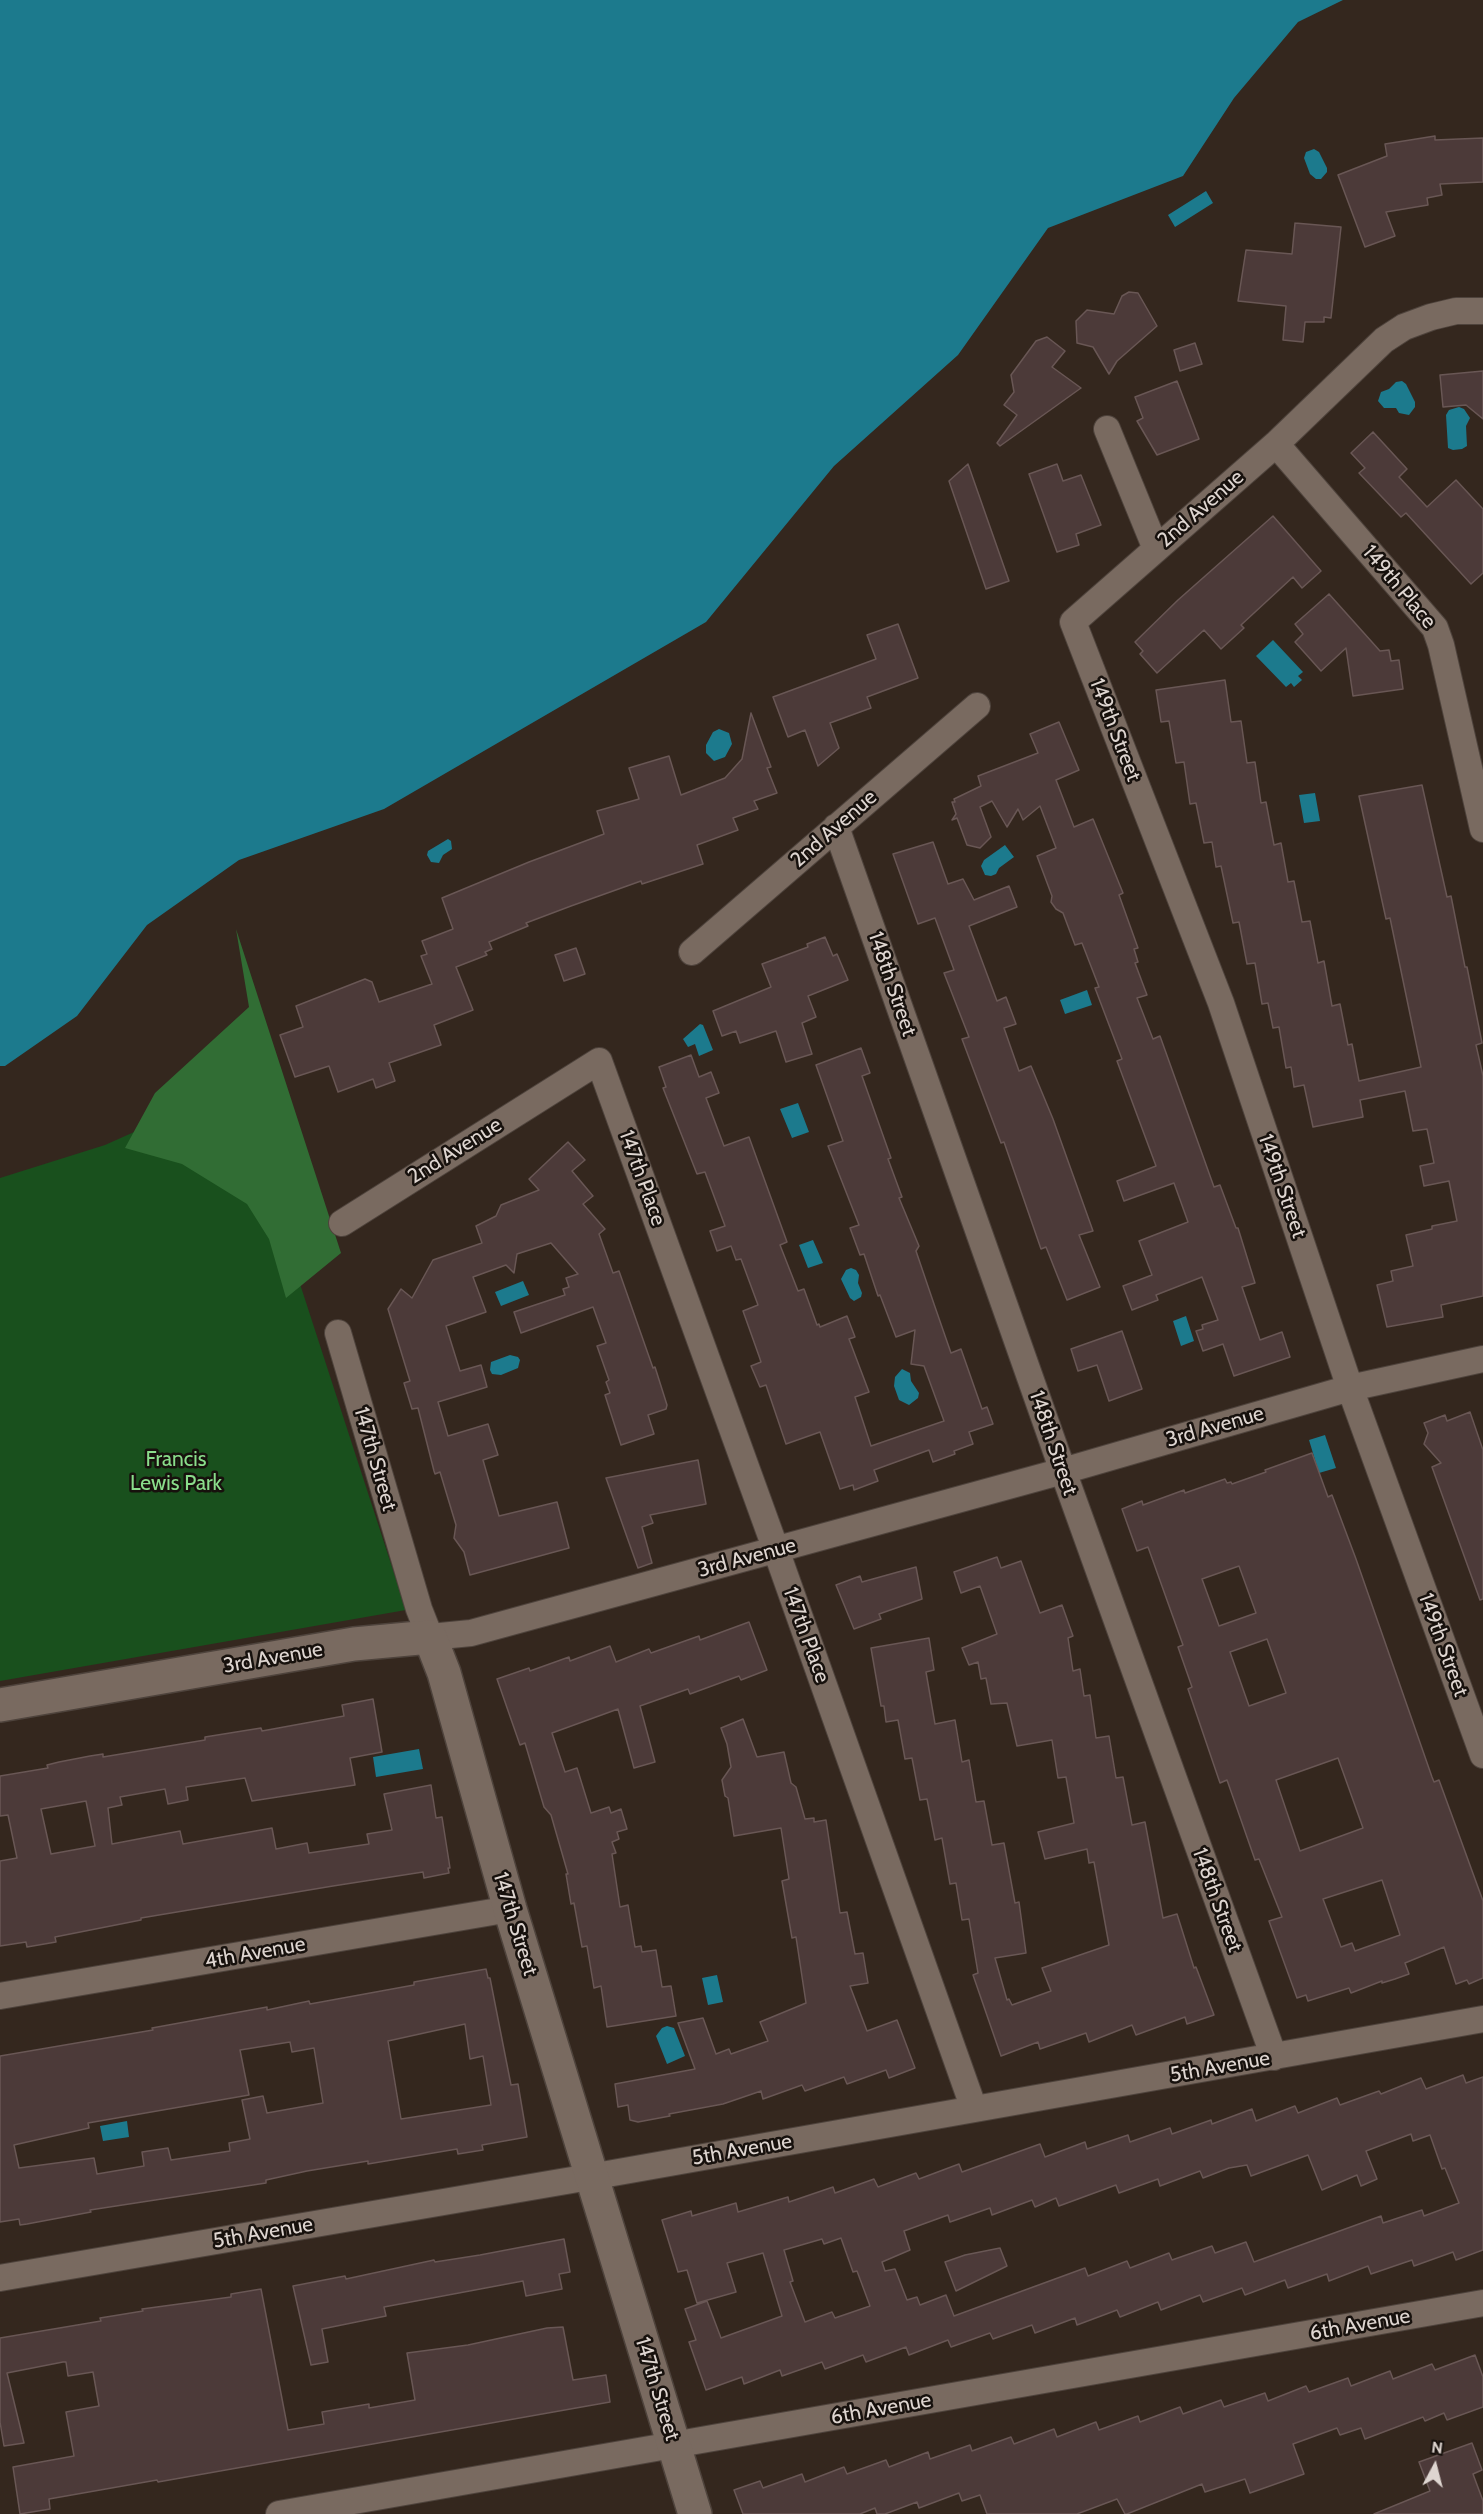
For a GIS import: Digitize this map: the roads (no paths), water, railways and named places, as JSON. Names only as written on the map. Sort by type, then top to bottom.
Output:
[{"type":"street","name":"2nd Avenue","points":[[1072,622],[1276,444],[1384,340],[1404,327],[1456,311],[1483,311]]},
{"type":"street","points":[[1107,429],[1156,549]]},
{"type":"street","name":"149th Place","points":[[1276,444],[1435,628],[1441,645],[1483,829]]},
{"type":"street","name":"149th Street","points":[[1072,622],[1221,1003],[1350,1388],[1483,1755]]},
{"type":"street","name":"2nd Avenue","points":[[692,952],[977,706]]},
{"type":"street","name":"148th Street","points":[[836,827],[1063,1471],[1274,2057]]},
{"type":"street","name":"2nd Avenue","points":[[342,1223],[599,1061]]},
{"type":"street","name":"147th Place","points":[[599,1061],[776,1550],[974,2109]]},
{"type":"street","name":"147th Street","points":[[338,1333],[419,1609],[444,1673],[510,1909],[695,2514]]},
{"type":"street","name":"3rd Avenue","points":[[0,1705],[354,1644],[471,1634],[1063,1471],[1350,1388],[1483,1359]]},
{"type":"street","name":"4th Avenue","points":[[0,1996],[510,1909]]},
{"type":"street","name":"5th Avenue","points":[[0,2278],[593,2177],[1483,2019]]},
{"type":"street","name":"6th Avenue","points":[[279,2514],[1483,2303]]},
{"type":"water","points":[[0,0],[1343,0],[1298,22],[1234,98],[1183,176],[1048,228],[958,355],[834,466],[706,622],[384,809],[239,860],[147,925],[77,1016],[5,1066],[0,1066]]},
{"type":"water","points":[[1314,149],[1319,152],[1327,168],[1327,172],[1321,179],[1316,179],[1310,174],[1304,158],[1306,152]]},
{"type":"water","points":[[1206,191],[1213,203],[1175,227],[1168,215]]},
{"type":"water","points":[[1402,381],[1406,384],[1415,402],[1415,407],[1409,415],[1399,413],[1396,408],[1384,408],[1378,401],[1381,392],[1389,389],[1396,382]]},
{"type":"water","points":[[1459,407],[1464,409],[1470,418],[1466,426],[1467,446],[1453,450],[1448,448],[1446,415],[1449,410]]},
{"type":"water","points":[[1273,640],[1303,672],[1298,676],[1302,680],[1294,687],[1291,683],[1286,687],[1256,656]]},
{"type":"water","points":[[719,729],[729,733],[732,744],[725,757],[714,761],[706,753],[706,745],[713,732]]},
{"type":"water","points":[[1315,793],[1320,821],[1304,823],[1299,795]]},
{"type":"water","points":[[448,839],[451,841],[452,849],[443,855],[439,863],[431,862],[427,855],[428,851]]},
{"type":"water","points":[[1005,845],[1014,857],[999,868],[996,874],[985,875],[981,866],[984,860]]},
{"type":"water","points":[[1087,990],[1092,1005],[1065,1014],[1060,1000]]},
{"type":"water","points":[[700,1024],[703,1025],[713,1050],[699,1056],[695,1044],[688,1047],[683,1039]]},
{"type":"water","points":[[798,1103],[809,1132],[792,1138],[780,1109]]},
{"type":"water","points":[[813,1240],[823,1263],[808,1268],[799,1245]]},
{"type":"water","points":[[851,1268],[859,1275],[858,1283],[862,1293],[861,1297],[854,1301],[850,1298],[841,1279],[846,1270]]},
{"type":"water","points":[[523,1281],[529,1295],[501,1306],[495,1292]]},
{"type":"water","points":[[1186,1316],[1194,1341],[1181,1346],[1173,1321]]},
{"type":"water","points":[[510,1355],[520,1360],[518,1368],[501,1375],[492,1374],[491,1362]]},
{"type":"water","points":[[902,1369],[910,1373],[911,1381],[919,1393],[918,1398],[909,1405],[899,1400],[894,1386],[895,1377]]},
{"type":"water","points":[[1325,1435],[1336,1468],[1319,1473],[1309,1440]]},
{"type":"water","points":[[419,1749],[423,1769],[376,1777],[373,1757]]},
{"type":"water","points":[[717,1975],[723,2002],[708,2005],[702,1978]]},
{"type":"water","points":[[667,2026],[674,2028],[685,2056],[667,2064],[656,2036],[662,2028]]},
{"type":"water","points":[[127,2121],[129,2137],[103,2141],[100,2126]]},
{"type":"park label","name":"Francis Lewis Park","points":[[176,1472]]}]
